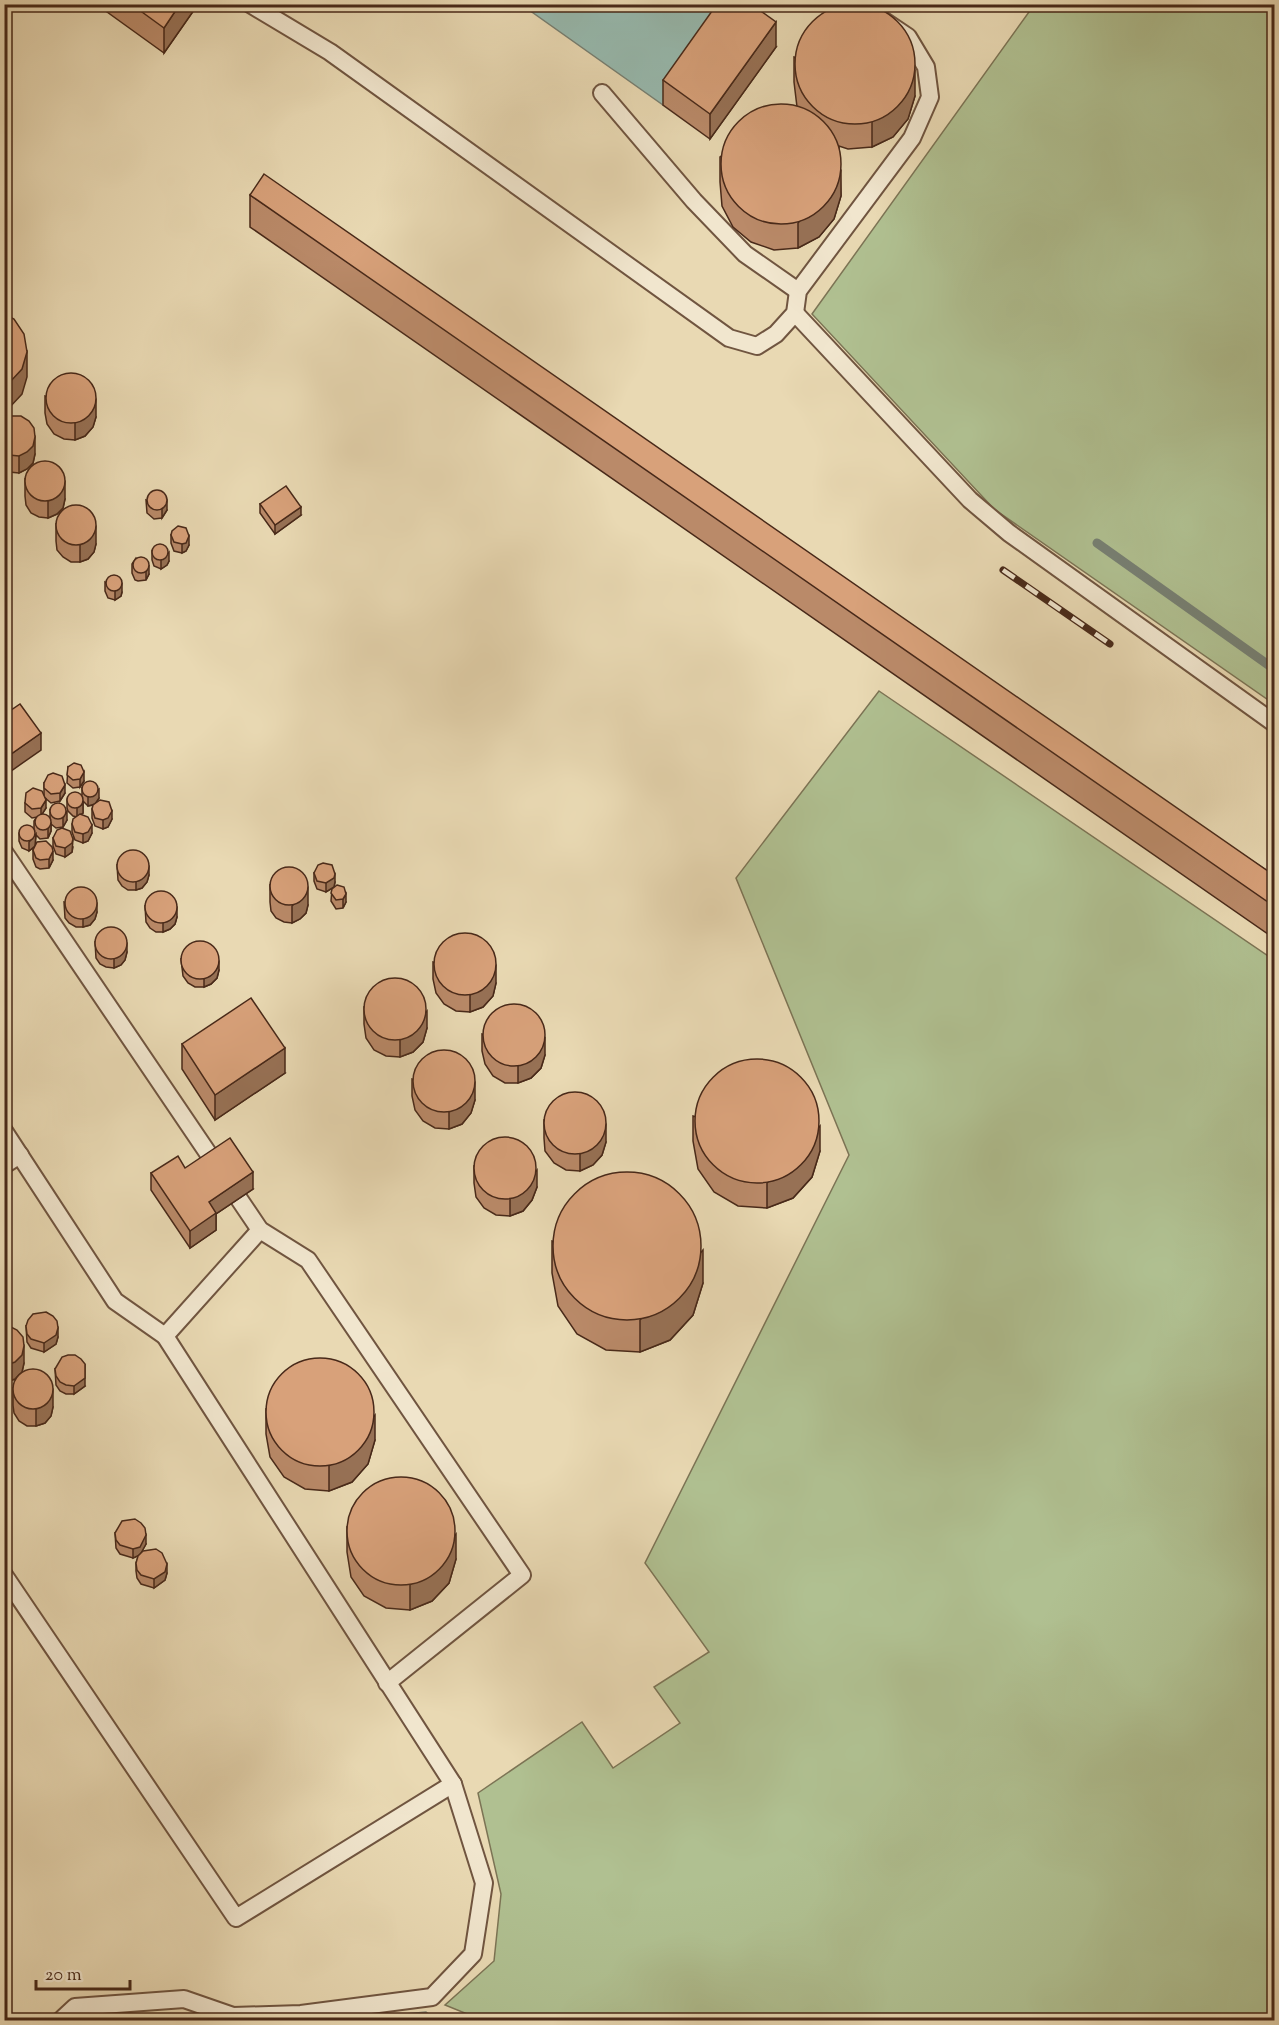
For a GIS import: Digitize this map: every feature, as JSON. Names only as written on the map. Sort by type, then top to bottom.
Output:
[{"type":"lane","points":[[250,4],[330,52],[729,338],[757,346],[776,334],[795,313],[798,291],[912,138],[930,97],[926,67],[908,38],[859,4]]},
{"type":"lane","points":[[602,93],[694,201],[745,254],[798,291]]},
{"type":"lane","points":[[795,313],[970,500],[1018,540],[1275,723]]},
{"type":"lane","points":[[4,852],[260,1230],[308,1260],[522,1575],[387,1683]]},
{"type":"lane","points":[[4,1131],[115,1301],[165,1336],[453,1784],[484,1882],[472,1954],[432,1997],[301,2014],[233,2016],[184,2000],[174,2000],[75,2007],[61,2020]]},
{"type":"lane","points":[[4,1165],[20,1155]]},
{"type":"lane","points":[[165,1336],[260,1230]]},
{"type":"lane","points":[[4,1575],[236,1918],[453,1784]]},
{"type":"green space","points":[[1034,5],[1274,5],[1274,704],[994,509],[812,314]]},
{"type":"green space","points":[[879,691],[1274,960],[1274,2020],[482,2020],[445,2005],[494,1961],[501,1894],[478,1793],[582,1722],[613,1768],[680,1723],[654,1687],[709,1652],[645,1563],[849,1155],[736,878]]},
{"type":"water","points":[[522,5],[735,5],[663,105]]},
{"type":"water","points":[[426,2012],[436,2020],[342,2020]]},
{"type":"building","points":[[131,4],[180,4],[164,28]]},
{"type":"building","points":[[717,4],[751,4],[776,22],[710,114],[663,80]]},
{"type":"building","points":[[855,4],[878,9],[897,22],[910,41],[915,64],[910,87],[897,106],[878,119],[855,124],[832,119],[813,106],[800,87],[795,64],[800,41],[813,22],[832,9]]},
{"type":"building","points":[[781,104],[804,109],[823,122],[836,141],[841,164],[836,187],[823,206],[804,219],[781,224],[758,219],[739,206],[726,187],[721,164],[726,141],[739,122],[758,109]]},
{"type":"building","points":[[264,174],[1275,876],[1275,907],[250,195]]},
{"type":"building","points":[[4,314],[14,319],[24,334],[27,352],[22,369],[4,385]]},
{"type":"building","points":[[71,373],[89,380],[96,398],[89,416],[71,423],[53,416],[46,398],[53,380]]},
{"type":"building","points":[[21,416],[34,428],[33,446],[19,456],[4,452],[4,418]]},
{"type":"building","points":[[45,461],[59,467],[65,481],[59,495],[45,501],[31,495],[25,481],[31,467]]},
{"type":"building","points":[[286,486],[301,507],[275,525],[260,504]]},
{"type":"building","points":[[157,490],[164,493],[167,500],[164,507],[157,510],[150,507],[147,500],[150,493]]},
{"type":"building","points":[[76,505],[90,511],[96,525],[90,539],[76,545],[62,539],[56,525],[62,511]]},
{"type":"building","points":[[178,526],[186,528],[189,536],[186,543],[174,542],[172,531]]},
{"type":"building","points":[[160,544],[166,546],[168,552],[166,558],[160,560],[154,558],[152,552],[154,546]]},
{"type":"building","points":[[141,557],[147,559],[149,565],[147,571],[141,573],[135,571],[133,565],[135,559]]},
{"type":"building","points":[[114,575],[120,577],[122,583],[120,589],[114,591],[108,589],[106,583],[108,577]]},
{"type":"building","points":[[20,704],[41,733],[4,759],[4,715]]},
{"type":"building","points":[[74,763],[81,765],[84,772],[80,779],[73,780],[67,775],[68,767]]},
{"type":"building","points":[[53,773],[62,776],[65,785],[60,793],[51,794],[44,788],[48,775]]},
{"type":"building","points":[[90,781],[96,783],[98,789],[96,795],[90,797],[84,795],[82,789],[84,783]]},
{"type":"building","points":[[33,788],[42,791],[46,800],[41,808],[32,809],[25,803],[26,793]]},
{"type":"building","points":[[75,792],[81,794],[83,800],[81,806],[75,808],[69,806],[67,800],[69,794]]},
{"type":"building","points":[[100,800],[109,802],[112,811],[108,818],[103,820],[95,818],[92,809],[93,805]]},
{"type":"building","points":[[55,803],[61,803],[66,811],[64,817],[55,819],[50,814],[50,808]]},
{"type":"building","points":[[43,814],[49,816],[51,822],[49,828],[43,830],[37,828],[35,822],[37,816]]},
{"type":"building","points":[[80,814],[88,817],[92,825],[88,832],[83,834],[75,832],[72,824],[73,819]]},
{"type":"building","points":[[27,825],[33,827],[35,833],[33,839],[27,841],[21,839],[19,833],[21,827]]},
{"type":"building","points":[[62,828],[70,831],[73,839],[72,843],[65,848],[56,846],[53,838],[57,830]]},
{"type":"building","points":[[46,841],[53,851],[49,859],[40,860],[36,858],[33,850],[37,842]]},
{"type":"building","points":[[133,850],[144,855],[149,866],[144,877],[133,882],[122,877],[117,866],[122,855]]},
{"type":"building","points":[[323,863],[332,865],[335,874],[334,878],[326,883],[317,881],[314,873],[318,865]]},
{"type":"building","points":[[289,867],[296,868],[302,873],[307,879],[307,893],[302,899],[296,904],[289,905],[282,904],[276,899],[271,893],[270,886],[271,879],[276,873],[282,868]]},
{"type":"building","points":[[337,885],[344,887],[346,894],[343,899],[336,900],[331,893]]},
{"type":"building","points":[[81,887],[92,892],[97,903],[92,914],[81,919],[70,914],[65,903],[70,892]]},
{"type":"building","points":[[161,891],[172,896],[177,907],[172,918],[161,923],[150,918],[145,907],[150,896]]},
{"type":"building","points":[[111,927],[122,932],[127,943],[122,954],[111,959],[100,954],[95,943],[100,932]]},
{"type":"building","points":[[465,933],[477,935],[487,942],[494,952],[496,964],[494,976],[487,986],[477,993],[465,995],[453,993],[443,986],[436,976],[434,964],[436,952],[443,942],[453,935]]},
{"type":"building","points":[[200,941],[213,947],[219,960],[213,973],[200,979],[187,973],[181,960],[187,947]]},
{"type":"building","points":[[395,978],[407,980],[417,987],[424,997],[426,1009],[424,1021],[417,1031],[407,1038],[395,1040],[383,1038],[373,1031],[366,1021],[364,1009],[366,997],[373,987],[383,980]]},
{"type":"building","points":[[251,998],[285,1048],[215,1095],[182,1044]]},
{"type":"building","points":[[514,1004],[526,1006],[536,1013],[543,1023],[545,1035],[543,1047],[536,1057],[526,1064],[514,1066],[502,1064],[492,1057],[485,1047],[483,1035],[485,1023],[492,1013],[502,1006]]},
{"type":"building","points":[[444,1050],[456,1052],[466,1059],[473,1069],[475,1081],[473,1093],[466,1103],[456,1110],[444,1112],[432,1110],[422,1103],[415,1093],[413,1081],[415,1069],[422,1059],[432,1052]]},
{"type":"building","points":[[757,1059],[781,1063],[801,1077],[815,1097],[819,1121],[815,1145],[801,1165],[781,1179],[757,1183],[733,1179],[713,1165],[699,1145],[695,1121],[699,1097],[713,1077],[733,1063]]},
{"type":"building","points":[[575,1092],[587,1094],[597,1101],[604,1111],[606,1123],[604,1135],[597,1145],[587,1152],[575,1154],[563,1152],[553,1145],[546,1135],[544,1123],[546,1111],[553,1101],[563,1094]]},
{"type":"building","points":[[505,1137],[517,1139],[527,1146],[534,1156],[536,1168],[534,1180],[527,1190],[517,1197],[505,1199],[493,1197],[483,1190],[476,1180],[474,1168],[476,1156],[483,1146],[493,1139]]},
{"type":"building","points":[[230,1138],[253,1172],[209,1202],[216,1213],[190,1231],[151,1173],[178,1156],[185,1168]]},
{"type":"building","points":[[627,1172],[641,1173],[655,1178],[668,1184],[679,1194],[689,1205],[695,1218],[700,1232],[700,1260],[695,1274],[689,1287],[679,1298],[668,1308],[655,1314],[641,1319],[627,1320],[613,1319],[599,1314],[586,1308],[575,1298],[565,1287],[559,1274],[554,1260],[553,1246],[554,1232],[559,1218],[565,1205],[575,1194],[586,1184],[599,1178],[613,1173]]},
{"type":"building","points":[[46,1312],[57,1321],[58,1328],[56,1335],[44,1343],[31,1339],[27,1334],[26,1326],[33,1314]]},
{"type":"building","points":[[4,1325],[17,1330],[23,1337],[24,1346],[22,1355],[15,1362],[7,1365],[4,1365]]},
{"type":"building","points":[[75,1355],[85,1364],[85,1378],[74,1386],[60,1382],[56,1376],[55,1369],[62,1357]]},
{"type":"building","points":[[320,1358],[341,1362],[358,1374],[370,1391],[374,1412],[370,1433],[358,1450],[341,1462],[320,1466],[299,1462],[282,1450],[270,1433],[266,1412],[270,1391],[282,1374],[299,1362]]},
{"type":"building","points":[[33,1369],[47,1375],[53,1389],[47,1403],[33,1409],[19,1403],[13,1389],[19,1375]]},
{"type":"building","points":[[401,1477],[422,1481],[439,1493],[451,1510],[455,1531],[451,1552],[439,1569],[422,1581],[401,1585],[380,1581],[363,1569],[351,1552],[347,1531],[351,1510],[363,1493],[380,1481]]},
{"type":"building","points":[[135,1519],[145,1528],[146,1535],[140,1547],[133,1549],[120,1545],[115,1533],[122,1521]]},
{"type":"building","points":[[156,1549],[162,1553],[167,1564],[165,1572],[154,1579],[141,1575],[136,1563],[143,1551]]},
{"type":"waterway","points":[[1097,543],[1274,669]]},
{"type":"railway","points":[[1003,570],[1110,644]]}]
